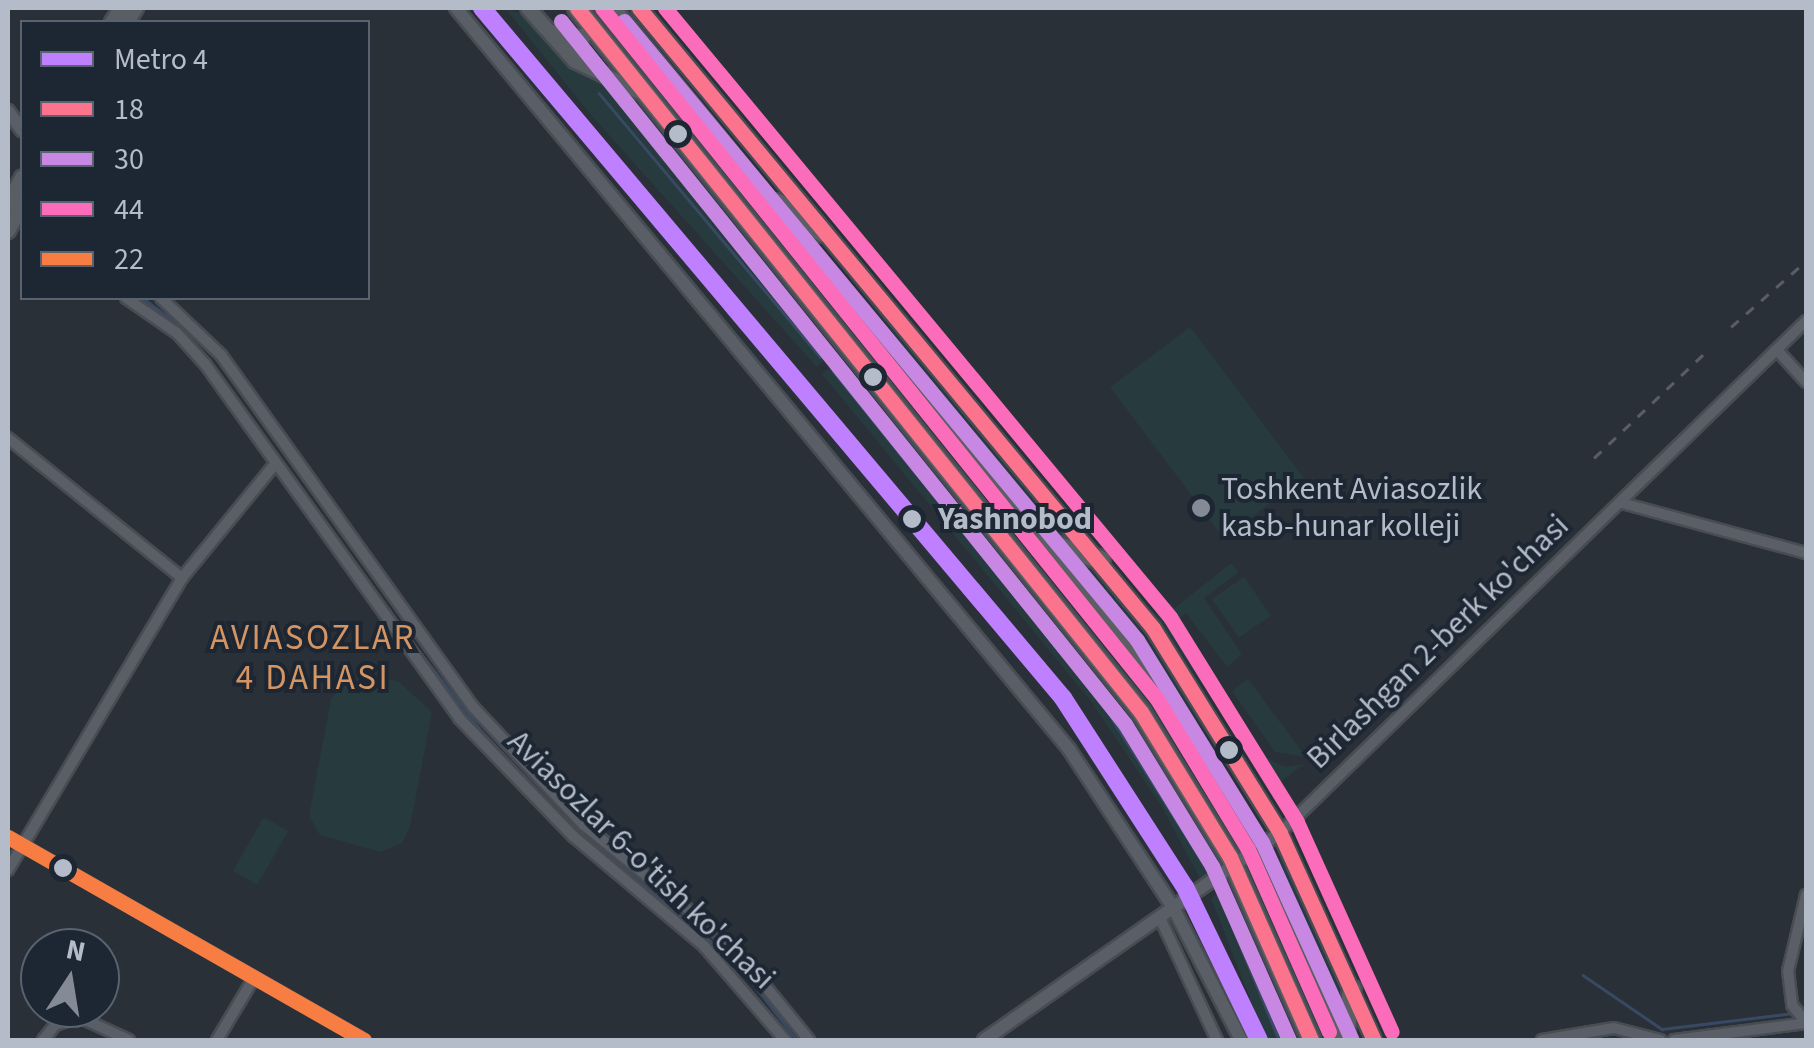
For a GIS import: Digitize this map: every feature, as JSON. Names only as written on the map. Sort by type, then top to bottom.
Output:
[{"type":"highway","points":[[577,8],[932,446],[1141,712],[1236,869],[1311,1040]]},
{"type":"highway","points":[[595,30],[609,8],[1046,542],[1170,703],[1259,854],[1343,1040]]},
{"type":"highway","points":[[761,191],[823,233]]},
{"type":"highway","points":[[932,446],[929,424],[944,416]]},
{"type":"highway","points":[[1046,542],[1101,560]]},
{"type":"highway","points":[[1343,1040],[1352,990]]},
{"type":"main road","points":[[528,8],[584,68],[648,96]]},
{"type":"main road","points":[[639,8],[823,233],[1101,560],[1179,665],[1280,833],[1374,1040]]},
{"type":"main road","points":[[542,26],[570,40],[595,30]]},
{"type":"main road","points":[[12,230],[16,206]]},
{"type":"street","points":[[456,8],[1069,749],[1174,909],[1241,1040]]},
{"type":"street","name":"Aviasozlar 6-o'tish ko'chasi","points":[[129,300],[186,342],[271,446],[486,736],[573,836],[741,969],[786,1040]]},
{"type":"street","name":"Aviasozlar 6-o'tish ko'chasi","points":[[164,300],[211,342],[271,446],[274,465],[329,528],[486,736],[741,969],[808,1040]]},
{"type":"street","name":"Birlashgan 2-berk ko'chasi","points":[[984,1040],[1259,854],[1806,322]]},
{"type":"street","points":[[1778,352],[1806,382]]},
{"type":"street","points":[[8,438],[182,578]]},
{"type":"street","points":[[8,870],[182,578],[274,465]]},
{"type":"street","points":[[1622,504],[1806,553]]},
{"type":"street","points":[[8,837],[364,1040]]},
{"type":"street","points":[[1674,1040],[1804,1021],[1792,1005],[1788,971],[1806,895]]},
{"type":"street","points":[[1160,918],[1217,1040]]},
{"type":"street","points":[[217,1040],[254,978]]},
{"type":"street","points":[[44,1040],[55,1025],[79,1016],[129,1040]]},
{"type":"street","points":[[1542,1040],[1614,1028],[1660,1040]]},
{"type":"green space","points":[[506,9],[524,14],[565,63],[636,101],[686,157],[803,307],[827,357],[817,367],[590,114]]},
{"type":"green space","points":[[619,37],[919,408],[915,411],[614,41]]},
{"type":"green space","points":[[816,235],[1076,542],[1063,539],[1032,510]]},
{"type":"green space","points":[[1190,327],[1304,478],[1224,538],[1110,387]]},
{"type":"green space","points":[[832,366],[864,403],[896,419],[1098,672],[1180,793],[1227,878],[1205,888],[1162,807],[1090,700],[822,374]]},
{"type":"green space","points":[[944,433],[1115,650],[1196,765],[1258,875],[1330,1040],[1323,1040],[1252,878],[1192,769],[1111,653],[939,437]]},
{"type":"green space","points":[[1071,557],[1096,564],[1235,769],[1231,772],[1161,666]]},
{"type":"green space","points":[[1231,563],[1239,572],[1204,598],[1242,654],[1227,667],[1186,613],[1170,626],[1208,678],[1202,685],[1155,614],[1170,603],[1175,608]]},
{"type":"green space","points":[[1244,577],[1271,616],[1239,638],[1212,599]]},
{"type":"green space","points":[[373,677],[398,681],[432,712],[410,827],[402,843],[381,852],[320,835],[309,816],[331,699],[348,680]]},
{"type":"green space","points":[[1248,679],[1306,757],[1275,752],[1232,691]]},
{"type":"green space","points":[[1227,698],[1267,758],[1285,767],[1304,764],[1276,785],[1217,704]]},
{"type":"green space","points":[[264,817],[288,831],[257,885],[233,871]]},
{"type":"green space","points":[[1280,850],[1346,994],[1340,1017],[1279,871]]},
{"type":"green space","points":[[1226,888],[1230,896],[1236,892],[1267,964],[1264,982],[1297,1040],[1266,1040],[1211,898]]},
{"type":"waterway","points":[[599,93],[820,356]]},
{"type":"waterway","points":[[146,300],[179,325],[233,394]]},
{"type":"waterway","points":[[833,371],[1103,704],[1207,869]]},
{"type":"waterway","points":[[392,616],[480,729],[566,820],[736,962],[797,1040]]},
{"type":"waterway","points":[[1222,900],[1279,1040]]},
{"type":"waterway","points":[[1583,975],[1662,1029],[1795,1013]]},
{"type":"railway","points":[[1731,327],[1806,261]]},
{"type":"railway","points":[[1594,458],[1710,348]]},
{"type":"metro line","name":"4","points":[[482,8],[1063,698],[1185,887],[1259,1040]]},
{"type":"transit line","name":"18","points":[[577,8],[1141,712],[1230,857],[1311,1040]]},
{"type":"transit line","name":"44","points":[[602,8],[1157,699],[1248,849],[1329,1032]]},
{"type":"transit line","name":"18","points":[[639,8],[1153,628],[1280,833],[1374,1040]]},
{"type":"transit line","name":"44","points":[[665,8],[1170,617],[1297,822],[1392,1032]]},
{"type":"transit line","name":"30","points":[[561,21],[1125,724],[1212,866],[1289,1040]]},
{"type":"transit line","name":"30","points":[[624,21],[1137,640],[1262,842],[1352,1040]]},
{"type":"transit line","name":"22","points":[[8,837],[364,1040]]},
{"type":"place","name":"Toshkent Aviasozlik kasb-hunar kolleji","points":[[1201,508]]},
{"type":"place","name":"Yashnobod","points":[[912,519]]},
{"type":"district","name":"AVIASOZLAR 4 DAHASI","points":[[313,658]]}]
